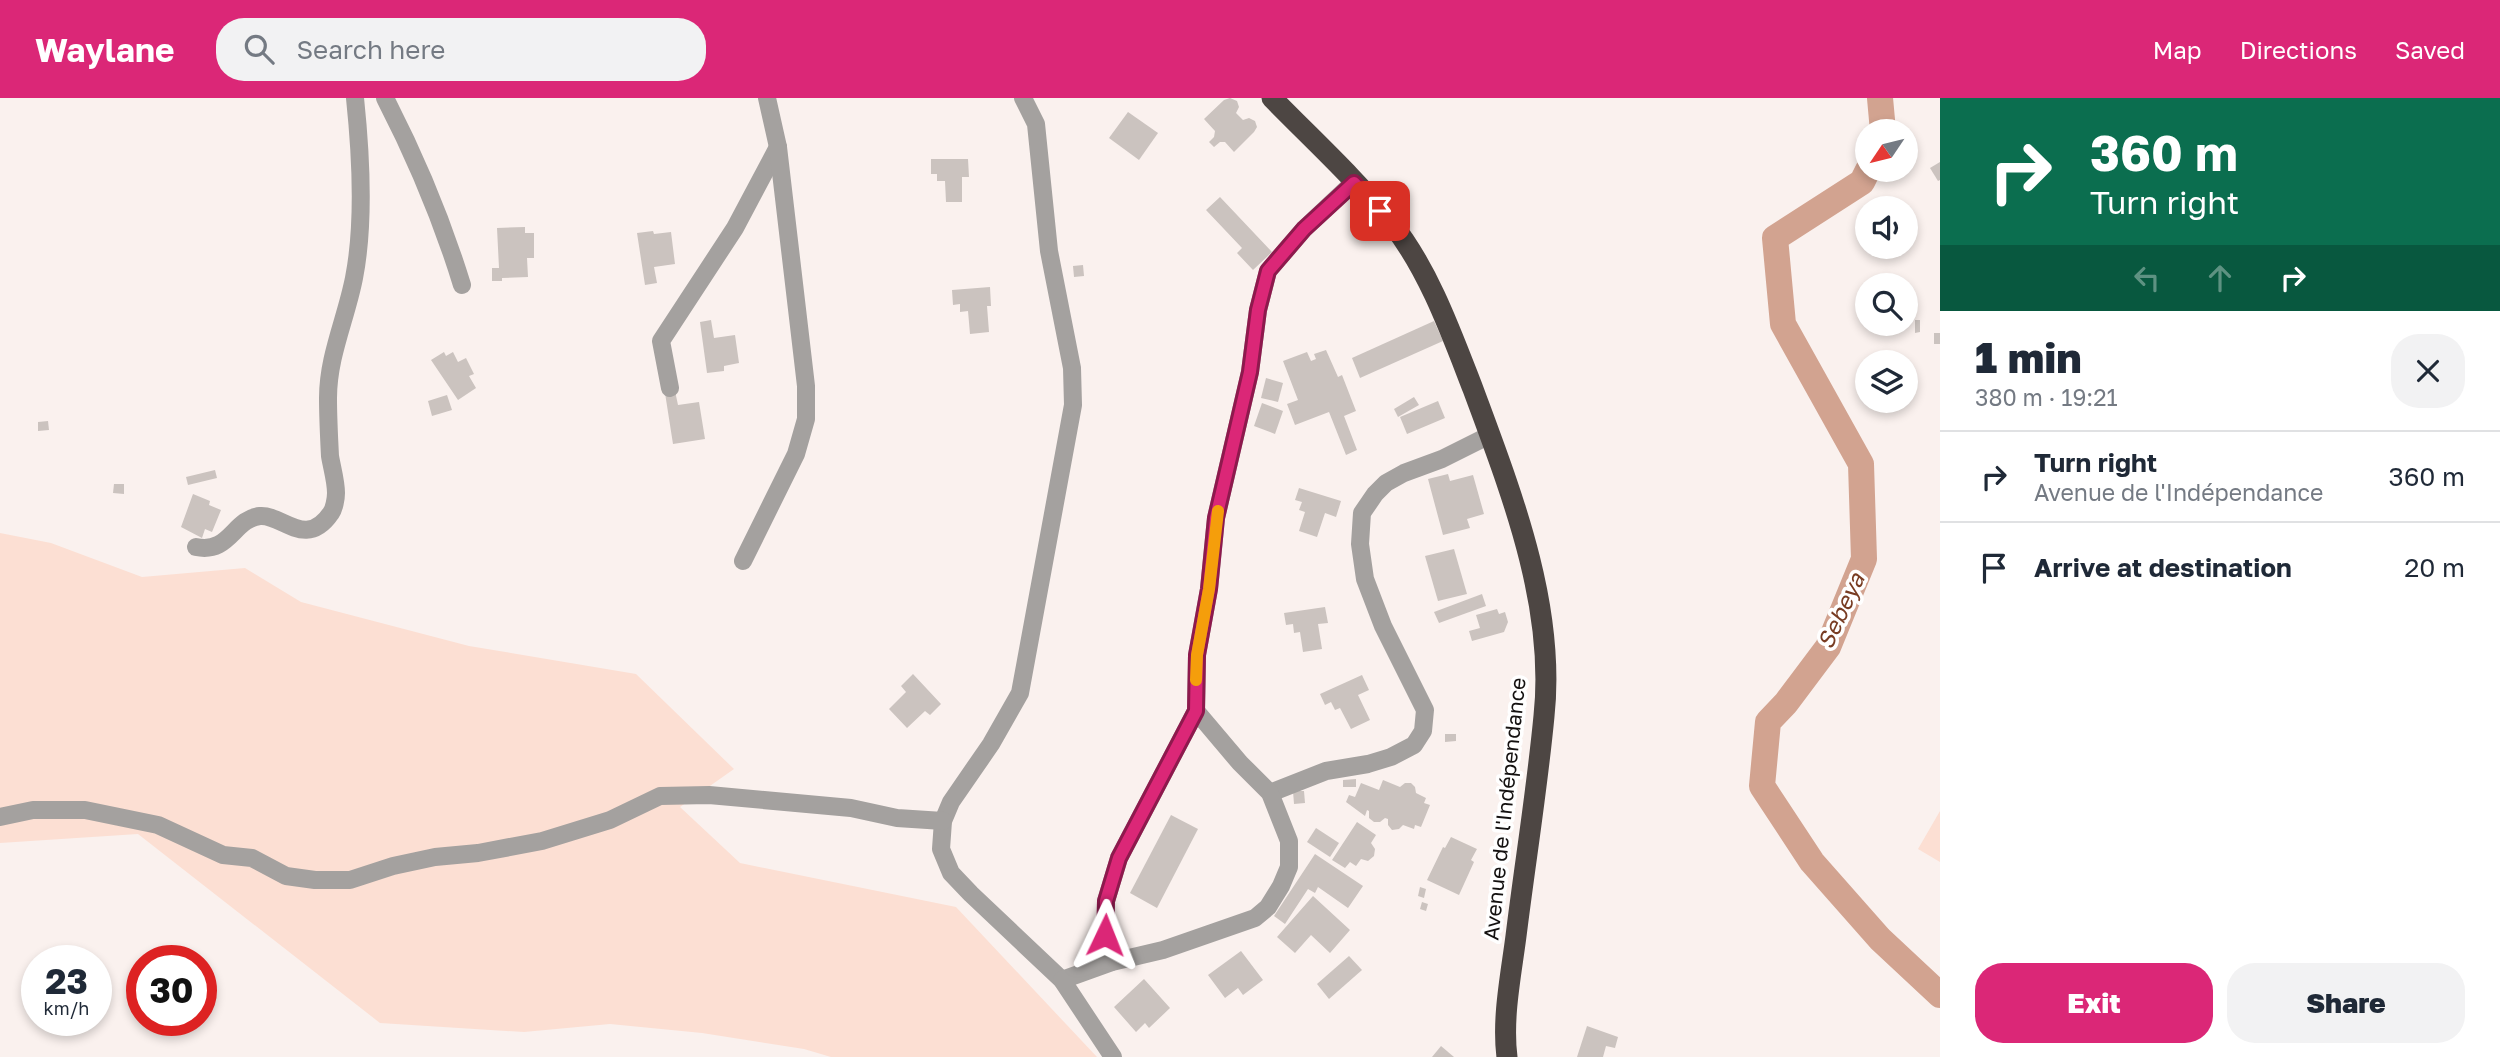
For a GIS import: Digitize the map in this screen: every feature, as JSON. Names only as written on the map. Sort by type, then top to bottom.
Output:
[{"type":"highway","name":"Avenue de l'Indépendance","points":[[1272,98],[1393,225],[1443,312],[1490,435],[1538,596],[1545,657],[1545,713],[1512,965],[1505,1044],[1507,1057]]},
{"type":"street","points":[[196,547],[214,548],[255,517],[265,516],[287,527],[305,530],[318,525],[332,513],[337,495],[330,456],[328,396],[333,348],[354,278],[361,196],[355,98]]},
{"type":"street","points":[[385,98],[409,145],[447,237],[463,285]]},
{"type":"street","points":[[743,561],[796,454],[806,419],[806,386],[778,148],[767,98]]},
{"type":"street","points":[[1023,98],[1036,124],[1049,251],[1072,368],[1073,405],[1020,693],[991,744],[951,802],[943,821],[941,849],[951,873],[1062,980],[1113,1057]]},
{"type":"street","points":[[670,387],[661,341],[735,228],[778,148]]},
{"type":"street","points":[[1112,962],[1105,935],[1106,901],[1119,858],[1196,711],[1197,655],[1209,589],[1216,518],[1250,372],[1258,310],[1268,271],[1304,229],[1354,183]]},
{"type":"street","points":[[1270,793],[1326,771],[1391,757],[1414,745],[1423,731],[1425,710],[1384,626],[1366,579],[1360,544],[1362,513],[1375,494],[1404,473],[1441,459],[1490,435]]},
{"type":"street","points":[[1062,980],[1255,919],[1268,907],[1289,867],[1289,841],[1270,793],[1240,763],[1196,711]]},
{"type":"street","points":[[0,817],[33,810],[85,810],[158,825],[223,855],[251,858],[286,876],[315,880],[350,880],[393,866],[542,841],[610,820],[660,796],[709,795],[851,808],[897,818],[943,821]]},
{"type":"shaded area","points":[[0,533],[51,543],[142,577],[245,568],[301,602],[469,646],[636,674],[734,769],[680,807],[740,863],[956,907],[1097,1057],[831,1057],[804,1049],[702,1033],[610,1024],[524,1032],[380,1023],[138,834],[0,843]]},
{"type":"shaded area","points":[[1940,811],[1940,862],[1918,849]]},
{"type":"building","points":[[1230,98],[1237,101],[1239,107],[1236,113],[1243,120],[1249,118],[1255,121],[1257,127],[1234,152],[1225,142],[1214,147],[1209,142],[1215,131],[1204,119],[1224,100]]},
{"type":"building","points":[[1128,112],[1158,133],[1139,160],[1109,138]]},
{"type":"building","points":[[931,159],[968,159],[969,177],[962,177],[962,202],[946,202],[945,181],[937,181],[937,174],[931,174]]},
{"type":"building","points":[[1940,162],[1940,180],[1938,181],[1930,168]]},
{"type":"building","points":[[1220,197],[1272,252],[1253,270],[1237,253],[1242,248],[1206,210]]},
{"type":"building","points":[[525,227],[525,233],[534,233],[534,258],[527,258],[528,277],[492,281],[492,268],[499,268],[497,228]]},
{"type":"building","points":[[653,231],[654,234],[671,232],[675,264],[654,267],[657,283],[645,285],[637,233]]},
{"type":"building","points":[[1083,265],[1084,276],[1074,277],[1073,266]]},
{"type":"building","points":[[990,287],[991,306],[987,306],[989,332],[970,334],[968,311],[960,312],[960,304],[953,305],[952,290]]},
{"type":"building","points":[[711,320],[714,338],[735,335],[739,363],[724,366],[724,371],[707,373],[700,322]]},
{"type":"building","points":[[1434,321],[1443,341],[1360,378],[1352,358]]},
{"type":"building","points":[[1934,333],[1940,333],[1940,344],[1934,344]]},
{"type":"building","points":[[1326,350],[1338,377],[1342,375],[1356,411],[1344,416],[1357,450],[1346,455],[1329,412],[1295,425],[1287,404],[1298,400],[1283,361],[1307,352],[1311,361],[1316,359],[1314,354]]},
{"type":"building","points":[[444,352],[446,356],[453,352],[458,362],[466,358],[474,374],[469,376],[476,388],[458,400],[431,360]]},
{"type":"building","points":[[1266,378],[1283,383],[1278,402],[1261,398]]},
{"type":"building","points":[[675,391],[678,405],[699,402],[705,439],[673,444],[665,393]]},
{"type":"building","points":[[447,395],[452,410],[432,416],[428,401]]},
{"type":"building","points":[[1414,397],[1419,405],[1398,417],[1394,409]]},
{"type":"building","points":[[1438,401],[1445,418],[1407,434],[1400,417]]},
{"type":"building","points":[[1262,403],[1283,411],[1275,434],[1254,426]]},
{"type":"building","points":[[48,421],[49,430],[38,431],[38,422]]},
{"type":"building","points":[[215,470],[217,478],[188,485],[186,477]]},
{"type":"building","points":[[1448,474],[1450,481],[1473,475],[1484,514],[1467,519],[1470,528],[1443,535],[1428,479]]},
{"type":"building","points":[[114,484],[124,484],[124,494],[113,493]]},
{"type":"building","points":[[1299,488],[1341,501],[1336,517],[1325,513],[1317,537],[1299,531],[1305,512],[1299,510],[1302,502],[1295,500]]},
{"type":"building","points":[[193,494],[210,501],[209,505],[221,510],[212,532],[205,529],[202,538],[181,527]]},
{"type":"building","points":[[1454,549],[1467,594],[1438,601],[1425,556]]},
{"type":"building","points":[[1482,594],[1486,606],[1439,623],[1434,612]]},
{"type":"building","points":[[1325,607],[1328,623],[1318,624],[1322,649],[1303,652],[1300,632],[1294,633],[1293,624],[1286,625],[1284,613]]},
{"type":"building","points":[[1497,609],[1499,614],[1505,612],[1508,622],[1504,632],[1472,641],[1469,631],[1480,628],[1476,615]]},
{"type":"building","points":[[913,674],[941,704],[930,715],[925,711],[907,728],[889,709],[906,692],[901,686]]},
{"type":"building","points":[[1362,675],[1369,690],[1358,695],[1370,720],[1351,729],[1340,708],[1335,710],[1331,702],[1325,705],[1320,694]]},
{"type":"building","points":[[1445,734],[1456,734],[1456,741],[1445,742]]},
{"type":"building","points":[[1356,779],[1356,787],[1343,787],[1343,780]]},
{"type":"building","points":[[1383,780],[1400,787],[1411,783],[1416,793],[1426,798],[1424,803],[1430,805],[1421,827],[1415,825],[1414,829],[1403,825],[1392,830],[1388,819],[1374,822],[1369,818],[1369,811],[1367,810],[1365,816],[1346,802],[1349,795],[1355,797],[1361,783],[1379,790]]},
{"type":"building","points":[[1293,791],[1304,791],[1305,803],[1294,804]]},
{"type":"building","points":[[1171,815],[1198,829],[1157,908],[1130,893]]},
{"type":"building","points":[[1357,822],[1376,835],[1371,843],[1375,849],[1374,856],[1368,861],[1361,859],[1356,866],[1350,862],[1345,868],[1332,860]]},
{"type":"building","points":[[1316,828],[1339,843],[1330,857],[1307,842]]},
{"type":"building","points":[[1451,837],[1477,849],[1459,895],[1427,880],[1443,847],[1445,848]]},
{"type":"building","points":[[1315,854],[1363,886],[1348,908],[1318,887],[1315,893],[1308,889],[1285,924],[1274,916]]},
{"type":"building","points":[[1420,887],[1426,889],[1424,898],[1418,896]]},
{"type":"building","points":[[1313,896],[1350,930],[1330,953],[1311,935],[1295,953],[1277,937]]},
{"type":"building","points":[[1422,902],[1428,904],[1426,911],[1420,909]]},
{"type":"building","points":[[1241,951],[1263,980],[1243,995],[1238,988],[1225,998],[1208,975]]},
{"type":"building","points":[[1349,956],[1362,970],[1329,999],[1317,984]]},
{"type":"building","points":[[1144,979],[1170,1008],[1149,1028],[1145,1023],[1136,1032],[1114,1007]]},
{"type":"building","points":[[1587,1026],[1618,1037],[1615,1048],[1606,1046],[1603,1057],[1577,1057]]},
{"type":"building","points":[[1441,1046],[1454,1057],[1432,1057]]},
{"type":"waterway","name":"Sebeya","points":[[1880,98],[1882,119]]},
{"type":"waterway","name":"Sebeya","points":[[1862,182],[1775,238],[1783,324],[1861,464],[1864,559],[1828,647],[1786,703],[1768,722],[1762,786],[1812,862],[1880,939],[1940,995]]},
{"type":"slow traffic","points":[[1196,680],[1197,655],[1209,589],[1218,511]]},
{"type":"route","points":[[1105,935],[1106,901],[1119,858],[1196,711],[1197,655],[1209,589],[1216,518],[1235,446],[1250,372],[1258,310],[1268,271],[1304,229],[1354,183],[1380,211]]}]
